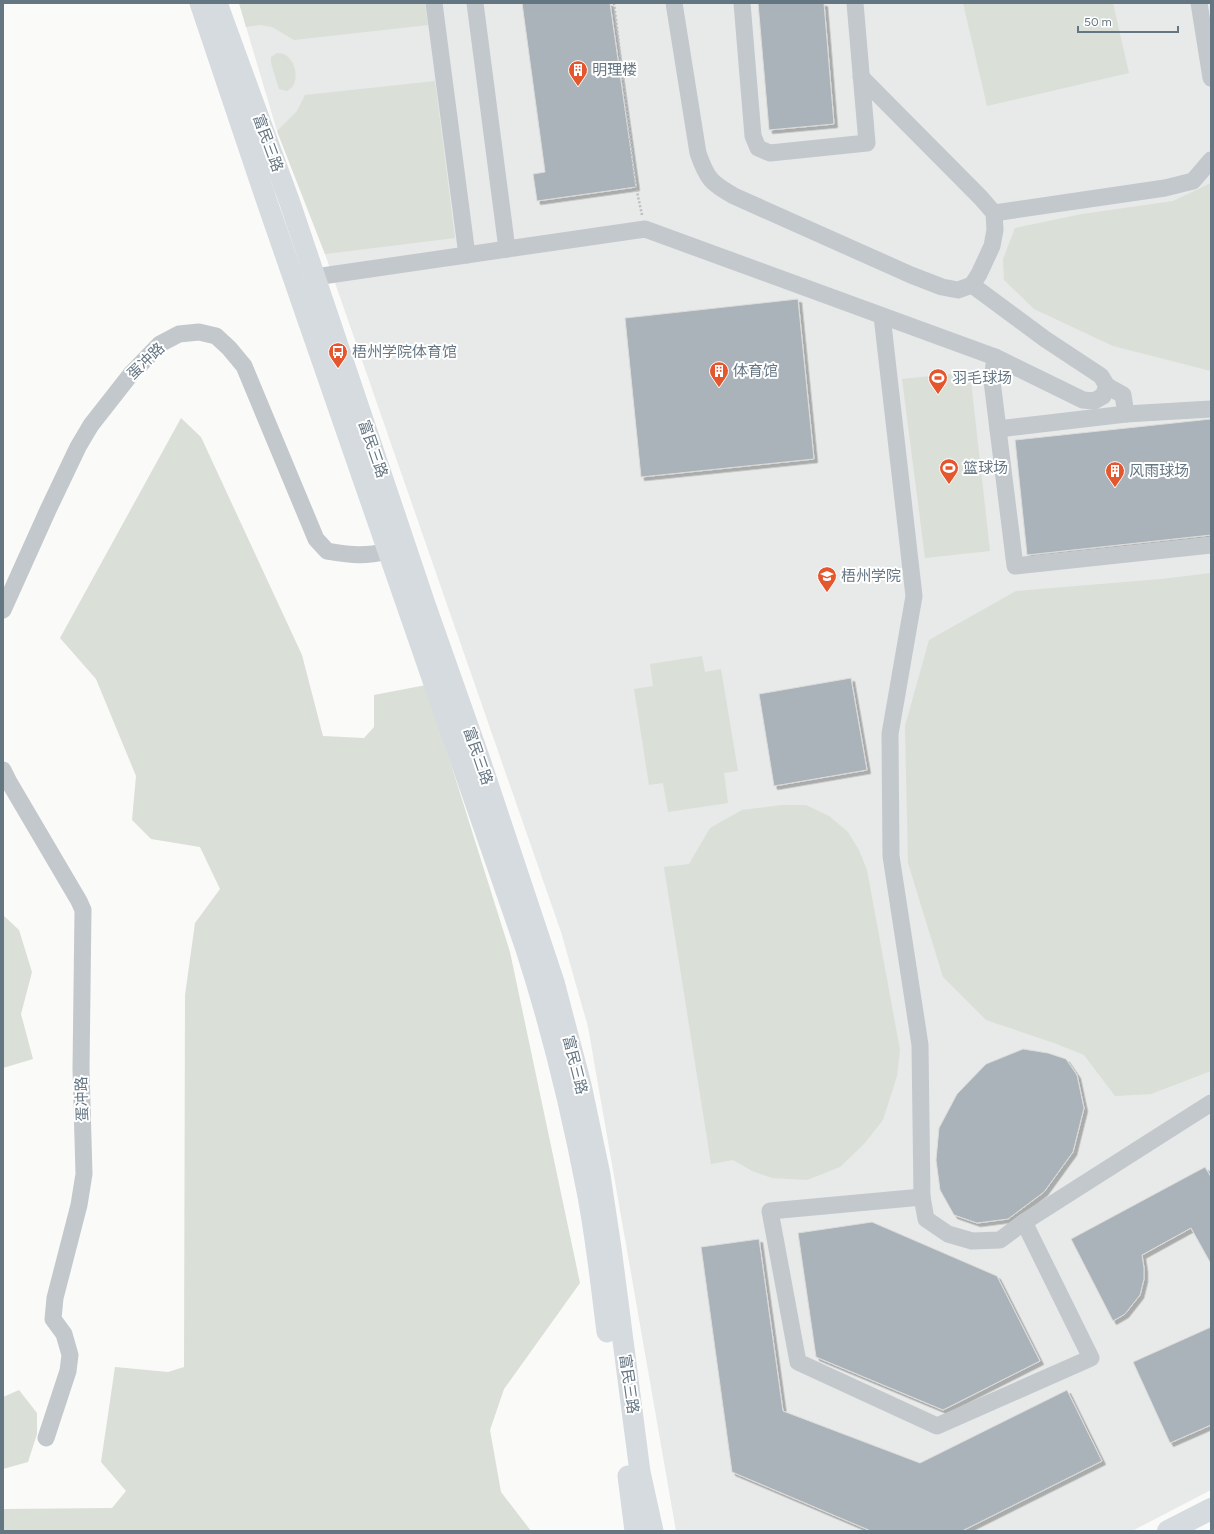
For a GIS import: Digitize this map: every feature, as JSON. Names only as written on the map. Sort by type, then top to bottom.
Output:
[{"type":"highway","points":[[1168,1531],[1211,1509]]},
{"type":"main road","name":"富民三路","points":[[200,3],[272,217],[542,998],[570,1105],[588,1192],[635,1531]]},
{"type":"main road","name":"富民三路","points":[[217,3],[290,204],[425,604],[480,760],[554,982],[580,1078],[604,1202],[640,1472],[653,1531]]},
{"type":"lane","points":[[434,3],[467,255]]},
{"type":"lane","points":[[475,3],[507,249]]},
{"type":"lane","points":[[674,3],[698,153],[705,171],[716,186],[734,196],[904,272],[942,287],[958,290],[972,285],[979,274],[992,246],[995,230],[994,213],[861,77]]},
{"type":"lane","points":[[742,3],[753,136],[758,148],[770,153],[867,143],[855,3]]},
{"type":"lane","points":[[1199,3],[1211,78]]},
{"type":"lane","points":[[994,213],[1165,188],[1193,181],[1211,160]]},
{"type":"lane","points":[[315,277],[645,229],[996,357],[1083,400],[1094,401],[1103,396],[1107,386]]},
{"type":"lane","points":[[972,285],[1045,339],[1101,376],[1107,386],[1122,395],[1126,414]]},
{"type":"lane","points":[[882,316],[914,596],[890,734],[891,856],[920,1045],[922,1197],[926,1219],[948,1234],[972,1242],[1000,1240],[1024,1222],[1211,1103]]},
{"type":"lane","name":"蛋冲路","points":[[3,610],[48,510],[90,425],[136,369],[160,344],[179,334],[199,332],[216,336],[229,348],[244,366],[316,539],[327,551],[368,556],[388,551]]},
{"type":"lane","points":[[996,357],[992,381],[1015,566],[1211,545]]},
{"type":"lane","points":[[998,429],[1126,414],[1211,409]]},
{"type":"lane","name":"蛋冲路","points":[[3,770],[80,901],[83,910],[81,1076],[84,1174],[79,1205],[55,1298],[53,1319],[64,1334],[70,1355],[68,1370],[46,1438]]},
{"type":"lane","points":[[922,1197],[770,1211],[798,1362],[938,1426],[1091,1358],[1024,1222]]},
{"type":"path","points":[[614,3],[636,187],[645,229]]},
{"type":"shaded area","name":"梧州学院","points":[[239,3],[1211,3],[1211,1490],[1132,1531],[676,1531],[588,1027],[561,932],[325,254],[277,131]]},
{"type":"shaded area","points":[[239,3],[425,3],[428,25],[294,40],[272,27],[260,25],[246,27]]},
{"type":"shaded area","points":[[963,3],[1113,3],[1129,73],[987,106]]},
{"type":"shaded area","points":[[277,53],[288,57],[295,69],[295,82],[287,91],[279,89],[271,63],[271,57]]},
{"type":"shaded area","points":[[435,81],[455,238],[325,254],[277,131],[297,111],[305,95]]},
{"type":"shaded area","points":[[1211,183],[1211,371],[1113,346],[1034,309],[1004,280],[1003,259],[1015,228],[1082,214],[1173,201]]},
{"type":"shaded area","name":"篮球场","points":[[970,372],[990,551],[925,558],[902,379]]},
{"type":"shaded area","points":[[181,418],[201,437],[302,655],[323,736],[364,738],[374,727],[374,695],[426,685],[510,952],[580,1283],[504,1389],[490,1430],[501,1492],[531,1531],[3,1531],[3,1509],[112,1508],[126,1491],[101,1462],[115,1367],[168,1372],[184,1367],[185,995],[195,923],[220,889],[200,847],[151,839],[132,820],[136,776],[96,679],[60,638]]},
{"type":"shaded area","points":[[1211,573],[1211,1071],[1151,1094],[1115,1096],[1084,1055],[1054,1043],[986,1020],[943,977],[908,863],[905,726],[929,640],[1016,591],[1161,579]]},
{"type":"shaded area","points":[[702,656],[705,672],[721,669],[738,771],[724,773],[728,803],[668,812],[663,783],[649,785],[634,689],[653,686],[650,664]]},
{"type":"shaded area","points":[[781,805],[806,805],[829,816],[848,832],[859,850],[867,870],[900,1050],[897,1076],[883,1120],[864,1144],[840,1167],[807,1180],[772,1178],[752,1171],[733,1160],[711,1164],[664,867],[689,864],[710,828],[742,810]]},
{"type":"shaded area","points":[[3,915],[19,930],[32,972],[21,1014],[33,1059],[3,1068]]},
{"type":"shaded area","points":[[19,1390],[37,1413],[37,1434],[28,1462],[3,1469],[3,1397]]},
{"type":"building","name":"明理楼","points":[[522,3],[610,3],[636,187],[537,201],[533,174],[545,172]]},
{"type":"building","points":[[758,3],[824,3],[834,124],[769,130]]},
{"type":"building","name":"体育馆","points":[[798,299],[814,459],[641,477],[625,318]]},
{"type":"building","name":"风雨球场","points":[[1211,419],[1211,535],[1027,555],[1015,440]]},
{"type":"building","points":[[851,678],[867,770],[774,786],[759,694]]},
{"type":"building","points":[[1023,1049],[1048,1053],[1066,1059],[1077,1075],[1084,1108],[1073,1152],[1044,1192],[1008,1219],[977,1223],[954,1215],[940,1190],[936,1160],[939,1128],[957,1094],[986,1064]]},
{"type":"building","points":[[1205,1167],[1211,1177],[1211,1264],[1191,1228],[1142,1255],[1144,1279],[1140,1295],[1125,1314],[1113,1321],[1071,1239]]},
{"type":"building","points":[[872,1222],[997,1276],[1040,1361],[943,1410],[816,1357],[798,1233]]},
{"type":"building","points":[[759,1239],[783,1411],[920,1463],[1067,1390],[1102,1461],[962,1531],[871,1531],[732,1472],[701,1247]]},
{"type":"building","points":[[1211,1327],[1211,1425],[1170,1443],[1133,1362]]},
{"type":"place","name":"明理楼","points":[[578,87]]},
{"type":"place","name":"梧州学院体育馆","points":[[338,369]]},
{"type":"place","name":"体育馆","points":[[719,388]]},
{"type":"place","name":"羽毛球场","points":[[938,395]]},
{"type":"place","name":"篮球场","points":[[949,485]]},
{"type":"place","name":"风雨球场","points":[[1115,488]]},
{"type":"place","name":"梧州学院","points":[[827,593]]}]
